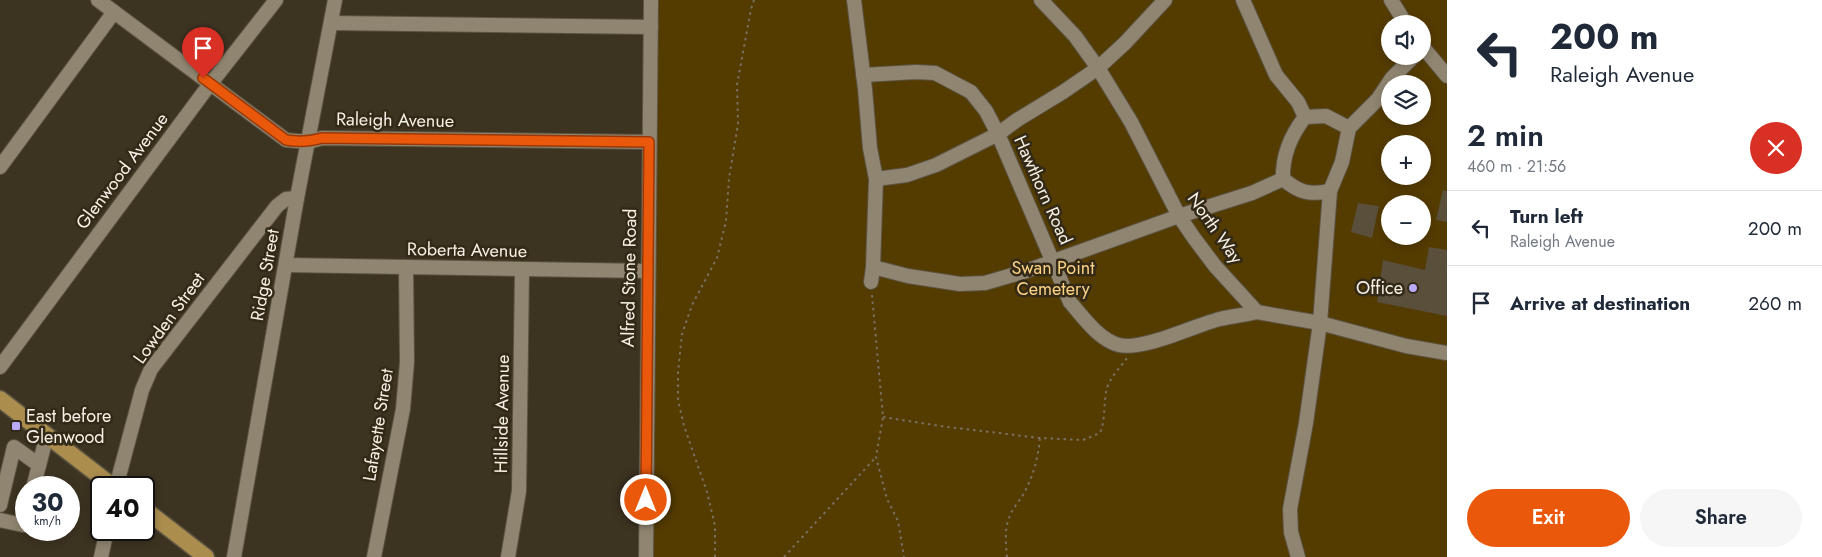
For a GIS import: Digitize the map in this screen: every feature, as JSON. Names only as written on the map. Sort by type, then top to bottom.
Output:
[{"type":"main road","points":[[0,400],[100,476]]},
{"type":"main road","points":[[155,518],[206,557]]},
{"type":"street","name":"Raleigh Avenue","points":[[98,0],[286,140],[308,142],[322,138],[649,142]]},
{"type":"street","name":"Glenwood Avenue","points":[[0,367],[210,84],[276,0]]},
{"type":"street","name":"Ridge Street","points":[[234,557],[297,198],[335,0]]},
{"type":"street","name":"Alfred Stone Road","points":[[646,557],[651,0]]},
{"type":"street","points":[[854,0],[870,148],[876,179],[873,267],[870,282]]},
{"type":"street","name":"North Way","points":[[1041,0],[1074,36],[1098,68],[1131,122],[1179,216],[1215,266],[1258,312]]},
{"type":"street","points":[[876,179],[907,175],[936,165],[998,134],[1098,68],[1165,0]]},
{"type":"street","points":[[1243,0],[1276,75],[1298,102],[1305,117]]},
{"type":"street","points":[[1391,0],[1400,15]]},
{"type":"street","points":[[0,166],[114,12]]},
{"type":"street","points":[[331,23],[651,27]]},
{"type":"street","points":[[1431,60],[1447,76]]},
{"type":"street","points":[[1298,557],[1291,532],[1290,509],[1306,423],[1320,323],[1330,191],[1342,162],[1349,128],[1378,99],[1392,78],[1405,65]]},
{"type":"street","name":"Hawthorn Road","points":[[863,76],[916,72],[935,74],[971,92],[986,111],[998,134],[1070,302],[1087,322],[1105,337],[1120,345],[1133,344],[1171,336],[1219,319],[1258,312]]},
{"type":"street","points":[[1283,179],[1287,148],[1294,131],[1305,117],[1326,116],[1349,128]]},
{"type":"street","points":[[873,267],[908,276],[960,284],[985,283],[1026,271],[1252,192],[1283,179]]},
{"type":"street","points":[[1283,179],[1295,189],[1309,193],[1330,191]]},
{"type":"street","name":"Lowden Street","points":[[118,476],[142,390],[152,369],[277,206],[286,199],[297,198]]},
{"type":"street","name":"Roberta Avenue","points":[[286,265],[648,271]]},
{"type":"street","name":"Lafayette Street","points":[[374,557],[403,409],[407,362],[406,268]]},
{"type":"street","name":"Hillside Avenue","points":[[508,557],[518,506],[520,481],[522,270]]},
{"type":"street","points":[[1258,312],[1320,323],[1406,346],[1447,353]]},
{"type":"street","points":[[36,476],[47,435]]},
{"type":"street","points":[[0,505],[14,447],[39,465]]},
{"type":"street","points":[[0,520],[15,523]]},
{"type":"street","points":[[101,557],[105,541]]},
{"type":"path","points":[[715,557],[715,526],[707,492],[684,426],[678,400],[678,372],[682,334],[692,304],[717,258],[726,221],[729,178],[738,124],[737,85],[754,0]]},
{"type":"path","points":[[870,282],[883,417],[876,456],[887,499],[898,522],[904,557]]},
{"type":"path","points":[[883,417],[1040,438],[1083,440],[1100,433],[1103,427],[1106,390],[1116,371],[1130,353],[1133,344]]},
{"type":"path","points":[[1006,557],[1005,538],[1009,517],[1025,492],[1039,455],[1040,438]]},
{"type":"path","points":[[784,557],[876,456]]},
{"type":"green space","name":"Swan Point Cemetery","points":[[650,0],[1447,0],[1447,557],[650,557]]},
{"type":"building","points":[[1443,190],[1447,191],[1447,222],[1436,220]]},
{"type":"building","points":[[1358,203],[1379,206],[1372,238],[1351,232]]},
{"type":"building","name":"Office","points":[[1429,247],[1447,250],[1447,316],[1377,302],[1383,260],[1425,270]]},
{"type":"place","name":"Office","points":[[1413,288]]},
{"type":"place","name":"East before Glenwood","points":[[16,426]]},
{"type":"route","points":[[203,78],[286,140],[295,142],[308,142],[322,138],[649,142],[646,500]]}]
